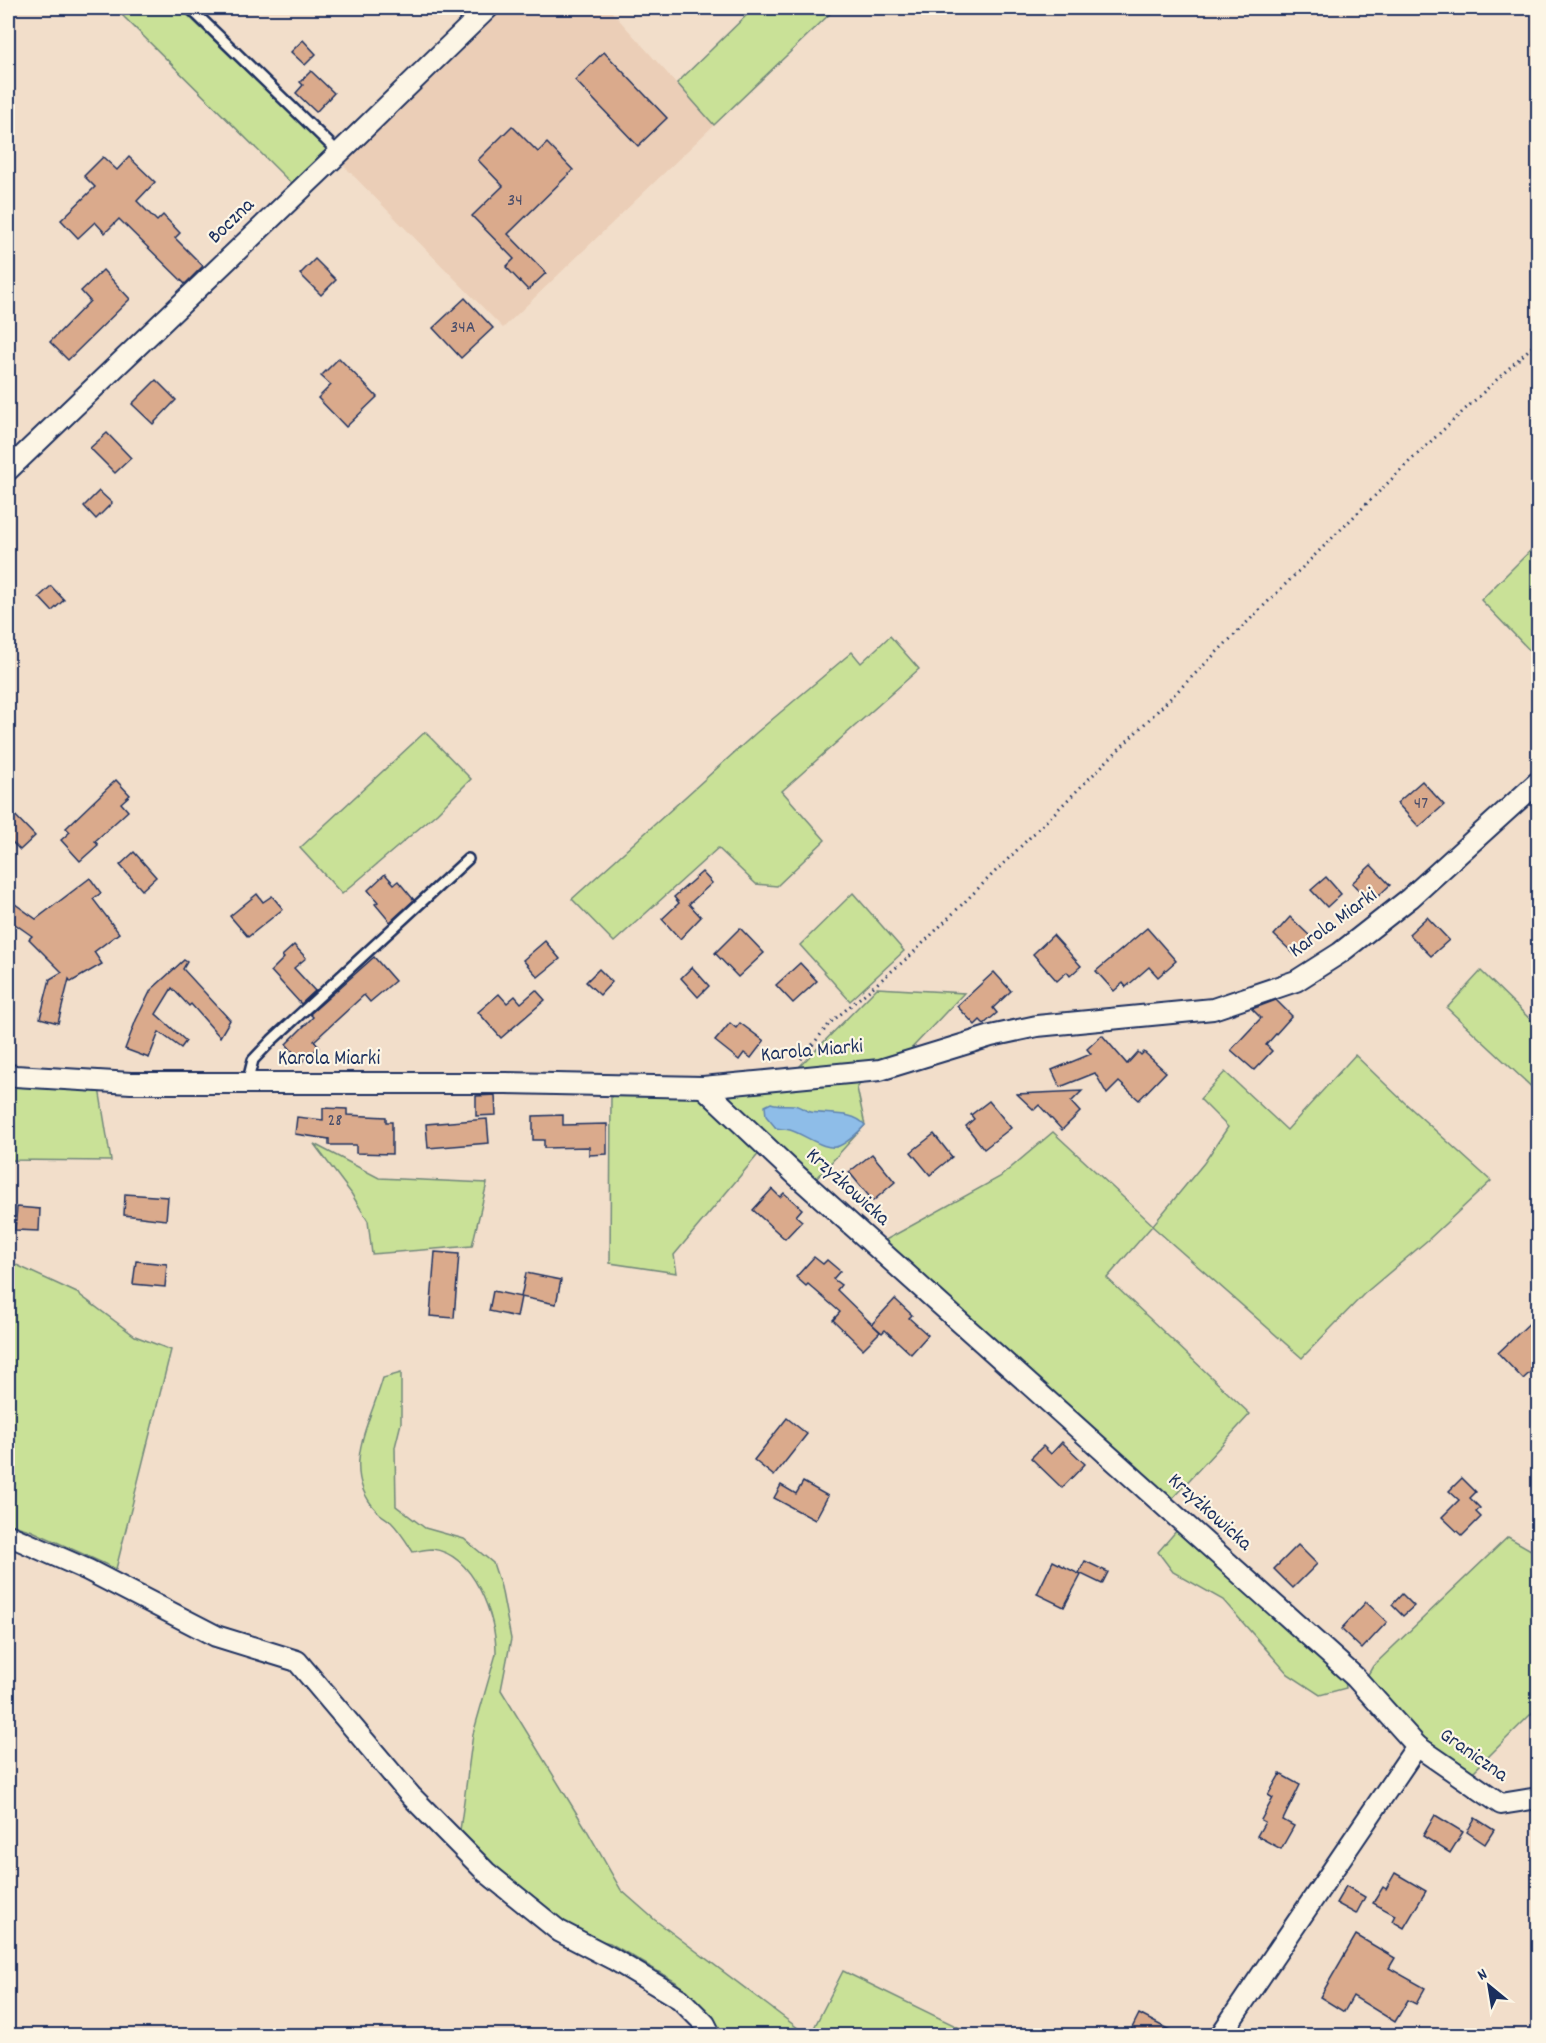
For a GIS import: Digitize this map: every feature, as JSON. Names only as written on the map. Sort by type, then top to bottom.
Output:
[{"type":"street","name":"Boczna","points":[[8,470],[488,8]]},
{"type":"street","name":"Karola Miarki","points":[[8,1074],[131,1083],[506,1083],[703,1087],[880,1070],[992,1035],[1037,1026],[1213,1009],[1296,981],[1340,953],[1410,898],[1539,782]]},
{"type":"street","name":"Krzyżkowicka","points":[[703,1087],[795,1174],[1355,1677],[1417,1746]]},
{"type":"street","points":[[8,1535],[88,1570],[216,1636],[297,1661],[411,1796],[486,1872],[559,1931],[613,1959],[680,1999],[705,2024],[711,2036]]},
{"type":"street","name":"Graniczna","points":[[1417,1746],[1501,1803],[1539,1798]]},
{"type":"street","points":[[1220,2036],[1417,1746]]},
{"type":"lane","points":[[190,8],[339,153]]},
{"type":"lane","points":[[248,1084],[254,1060],[272,1040],[468,859]]},
{"type":"path","points":[[784,1079],[830,1023],[911,955],[1401,470],[1539,341]]},
{"type":"shaded area","points":[[500,8],[616,8],[612,12],[714,125],[503,328],[343,165]]},
{"type":"green space","points":[[115,8],[180,8],[330,151],[294,186]]},
{"type":"green space","points":[[754,8],[836,8],[714,125],[677,83]]},
{"type":"green space","points":[[1538,543],[1538,659],[1481,600]]},
{"type":"green space","points":[[890,636],[919,669],[782,791],[825,840],[777,886],[756,884],[718,848],[614,942],[572,899],[756,733],[852,652],[861,663]]},
{"type":"green space","points":[[425,732],[471,779],[437,813],[342,894],[300,848]]},
{"type":"green space","points":[[853,893],[904,951],[850,1001],[800,945]]},
{"type":"green space","points":[[1481,971],[1538,1027],[1538,1093],[1447,1008]]},
{"type":"green space","points":[[877,988],[964,993],[908,1052],[877,1065],[794,1072]]},
{"type":"green space","points":[[1355,1055],[1491,1181],[1429,1239],[1364,1294],[1302,1358],[1152,1226],[1107,1278],[1250,1414],[1169,1502],[882,1242],[1000,1177],[1053,1132],[1153,1225],[1204,1163],[1228,1127],[1200,1099],[1225,1072],[1287,1130]]},
{"type":"green space","points":[[864,1079],[857,1088],[865,1125],[817,1178],[718,1092]]},
{"type":"green space","points":[[8,1080],[99,1088],[111,1161],[8,1160]]},
{"type":"green space","points":[[611,1092],[701,1093],[761,1151],[674,1255],[677,1273],[610,1263]]},
{"type":"green space","points":[[314,1144],[379,1178],[487,1183],[472,1246],[372,1254],[368,1221],[351,1193]]},
{"type":"green space","points":[[10,1262],[77,1293],[135,1336],[171,1350],[116,1569],[30,1530],[8,1524],[8,1278]]},
{"type":"green space","points":[[401,1373],[401,1423],[395,1447],[396,1506],[425,1528],[464,1539],[493,1563],[501,1587],[511,1639],[501,1690],[621,1890],[655,1920],[807,2035],[721,2035],[709,2016],[676,1982],[610,1943],[584,1937],[535,1903],[459,1838],[473,1734],[496,1654],[495,1639],[487,1606],[480,1590],[460,1562],[447,1553],[432,1549],[413,1552],[397,1529],[378,1512],[365,1495],[360,1479],[359,1462],[366,1428],[383,1378]]},
{"type":"green space","points":[[1178,1529],[1345,1680],[1346,1688],[1320,1695],[1288,1674],[1223,1600],[1173,1572],[1158,1552]]},
{"type":"green space","points":[[1508,1537],[1538,1554],[1538,1707],[1471,1774],[1418,1734],[1366,1678],[1373,1666]]},
{"type":"green space","points":[[843,1971],[966,2031],[964,2035],[815,2035],[815,2026]]},
{"type":"water","points":[[771,1103],[794,1105],[811,1112],[854,1117],[865,1125],[839,1146],[828,1147],[796,1132],[776,1128],[766,1116],[765,1106]]},
{"type":"building","points":[[303,40],[316,54],[305,65],[291,52]]},
{"type":"building","points":[[604,52],[667,118],[638,146],[575,80]]},
{"type":"building","points":[[311,71],[334,93],[316,112],[296,93],[303,85],[300,82]]},
{"type":"building","points":[[512,126],[538,152],[547,143],[573,170],[508,234],[546,273],[528,290],[506,267],[514,259],[472,216],[503,186],[478,160]]},
{"type":"building","points":[[103,157],[117,170],[129,157],[155,182],[137,201],[157,221],[163,215],[180,233],[175,238],[203,266],[185,284],[119,219],[105,233],[95,222],[78,238],[61,220],[95,187],[84,176]]},
{"type":"building","points":[[315,259],[336,280],[321,295],[300,274]]},
{"type":"building","points":[[103,270],[130,299],[68,360],[50,342],[90,301],[81,291]]},
{"type":"building","points":[[465,298],[493,328],[461,358],[433,328]]},
{"type":"building","points":[[339,358],[377,397],[346,427],[318,398],[331,385],[321,376]]},
{"type":"building","points":[[156,380],[176,400],[153,424],[132,404]]},
{"type":"building","points":[[107,433],[131,458],[115,473],[90,448]]},
{"type":"building","points":[[99,491],[112,503],[96,519],[84,506]]},
{"type":"building","points":[[51,586],[64,600],[52,611],[39,597]]},
{"type":"building","points":[[116,780],[130,795],[121,803],[128,811],[95,841],[98,845],[80,861],[61,840],[70,832],[66,828]]},
{"type":"building","points":[[1422,781],[1444,805],[1419,827],[1397,803]]},
{"type":"building","points":[[8,808],[35,836],[20,850],[8,838]]},
{"type":"building","points":[[134,852],[156,877],[142,890],[120,865]]},
{"type":"building","points":[[1371,865],[1390,885],[1371,903],[1352,883]]},
{"type":"building","points":[[702,872],[712,883],[689,904],[701,917],[680,939],[662,919],[679,903],[674,897]]},
{"type":"building","points":[[385,874],[394,884],[398,881],[414,900],[390,922],[375,904],[378,902],[368,890]]},
{"type":"building","points":[[1326,877],[1341,894],[1327,907],[1311,890]]},
{"type":"building","points":[[90,878],[101,893],[93,899],[119,933],[94,952],[102,964],[71,982],[69,979],[58,1023],[40,1018],[50,979],[62,972],[29,939],[32,936],[8,919],[8,899],[36,919]]},
{"type":"building","points":[[257,894],[263,902],[272,896],[283,909],[248,937],[230,916]]},
{"type":"building","points":[[1290,917],[1312,938],[1296,956],[1274,935]]},
{"type":"building","points":[[1427,917],[1449,940],[1431,956],[1409,934]]},
{"type":"building","points":[[740,928],[764,953],[738,977],[715,953]]},
{"type":"building","points":[[1147,928],[1176,961],[1158,977],[1149,967],[1126,987],[1123,983],[1114,991],[1096,971]]},
{"type":"building","points":[[1053,935],[1081,966],[1070,976],[1067,972],[1057,981],[1033,954]]},
{"type":"building","points":[[545,941],[560,959],[538,977],[523,960]]},
{"type":"building","points":[[294,945],[306,958],[294,968],[315,991],[301,1004],[271,971]]},
{"type":"building","points":[[374,957],[395,981],[370,1002],[364,995],[314,1041],[319,1047],[302,1062],[286,1044],[313,1017],[310,1014]]},
{"type":"building","points":[[184,960],[187,962],[183,969],[230,1020],[220,1037],[191,1004],[189,1006],[172,988],[156,1014],[186,1041],[181,1048],[159,1032],[149,1058],[125,1049],[151,990]]},
{"type":"building","points":[[800,963],[817,981],[793,1003],[776,985]]},
{"type":"building","points":[[692,967],[709,986],[698,997],[681,978]]},
{"type":"building","points":[[599,969],[612,982],[600,995],[586,982]]},
{"type":"building","points":[[994,972],[1011,991],[993,1008],[997,1013],[984,1024],[980,1020],[975,1025],[957,1006]]},
{"type":"building","points":[[536,990],[545,1000],[501,1038],[478,1012],[499,994],[507,1003],[515,996],[521,1003]]},
{"type":"building","points":[[1276,1000],[1292,1016],[1266,1045],[1272,1051],[1254,1070],[1231,1050],[1261,1018],[1252,1009]]},
{"type":"building","points":[[730,1023],[736,1028],[740,1023],[764,1041],[751,1058],[744,1053],[739,1060],[715,1041]]},
{"type":"building","points":[[1102,1035],[1127,1064],[1138,1052],[1141,1055],[1144,1052],[1166,1072],[1139,1100],[1119,1082],[1107,1094],[1095,1073],[1060,1087],[1052,1070],[1091,1054],[1087,1049]]},
{"type":"building","points":[[1082,1091],[1071,1102],[1080,1112],[1062,1130],[1039,1105],[1034,1110],[1017,1094]]},
{"type":"building","points":[[495,1095],[496,1115],[476,1116],[476,1096]]},
{"type":"building","points":[[989,1101],[1011,1128],[984,1149],[966,1126],[974,1119],[971,1115]]},
{"type":"building","points":[[323,1108],[347,1109],[347,1115],[386,1117],[386,1122],[392,1122],[392,1154],[356,1153],[356,1145],[329,1145],[329,1139],[295,1134],[297,1117],[323,1120]]},
{"type":"building","points":[[563,1115],[563,1125],[607,1124],[607,1154],[589,1155],[589,1147],[544,1148],[544,1140],[533,1140],[533,1116]]},
{"type":"building","points":[[487,1119],[489,1143],[428,1148],[426,1124]]},
{"type":"building","points":[[934,1134],[952,1157],[930,1175],[911,1152]]},
{"type":"building","points":[[872,1154],[895,1182],[873,1201],[849,1172]]},
{"type":"building","points":[[772,1189],[780,1197],[784,1193],[802,1209],[796,1216],[802,1221],[785,1239],[753,1210]]},
{"type":"building","points":[[125,1194],[168,1197],[166,1220],[124,1215]]},
{"type":"building","points":[[17,1207],[40,1209],[39,1231],[15,1230]]},
{"type":"building","points":[[435,1252],[459,1254],[454,1318],[430,1316]]},
{"type":"building","points":[[814,1257],[823,1264],[827,1260],[840,1271],[833,1279],[841,1285],[837,1290],[880,1332],[863,1349],[833,1320],[840,1312],[808,1284],[806,1286],[796,1277]]},
{"type":"building","points":[[136,1261],[167,1264],[165,1287],[133,1284]]},
{"type":"building","points":[[526,1273],[561,1280],[556,1304],[521,1297]]},
{"type":"building","points":[[493,1291],[521,1297],[517,1317],[489,1311]]},
{"type":"building","points":[[895,1299],[912,1315],[909,1318],[928,1335],[911,1354],[885,1330],[882,1333],[872,1324]]},
{"type":"building","points":[[1539,1314],[1539,1364],[1523,1379],[1498,1353]]},
{"type":"building","points":[[787,1418],[807,1434],[774,1476],[754,1460]]},
{"type":"building","points":[[1062,1442],[1085,1464],[1062,1488],[1031,1458],[1043,1446],[1051,1454]]},
{"type":"building","points":[[1462,1478],[1476,1492],[1470,1498],[1480,1508],[1476,1512],[1481,1517],[1462,1536],[1442,1517],[1459,1500],[1449,1491]]},
{"type":"building","points":[[803,1482],[828,1496],[815,1520],[774,1498],[781,1485],[796,1494]]},
{"type":"building","points":[[1298,1545],[1317,1564],[1293,1588],[1274,1569]]},
{"type":"building","points":[[1053,1561],[1081,1575],[1064,1607],[1037,1594]]},
{"type":"building","points":[[1085,1561],[1108,1572],[1102,1584],[1079,1573]]},
{"type":"building","points":[[1402,1594],[1414,1606],[1403,1616],[1392,1605]]},
{"type":"building","points":[[1366,1602],[1387,1622],[1362,1649],[1341,1629]]},
{"type":"building","points":[[1280,1774],[1300,1785],[1283,1820],[1294,1826],[1281,1849],[1257,1836],[1265,1822],[1261,1820],[1273,1798],[1268,1795]]},
{"type":"building","points":[[1435,1815],[1463,1832],[1450,1853],[1423,1836]]},
{"type":"building","points":[[1475,1818],[1494,1830],[1485,1844],[1467,1832]]},
{"type":"building","points":[[1395,1873],[1426,1891],[1404,1928],[1392,1921],[1395,1915],[1373,1903],[1383,1887],[1386,1889]]},
{"type":"building","points":[[1346,1886],[1365,1897],[1356,1914],[1336,1903]]},
{"type":"building","points":[[1356,1935],[1395,1958],[1389,1968],[1425,1988],[1416,2004],[1408,2000],[1395,2022],[1353,1996],[1344,2012],[1320,1997]]},
{"type":"building","points":[[1139,2014],[1181,2036],[1128,2036]]}]
